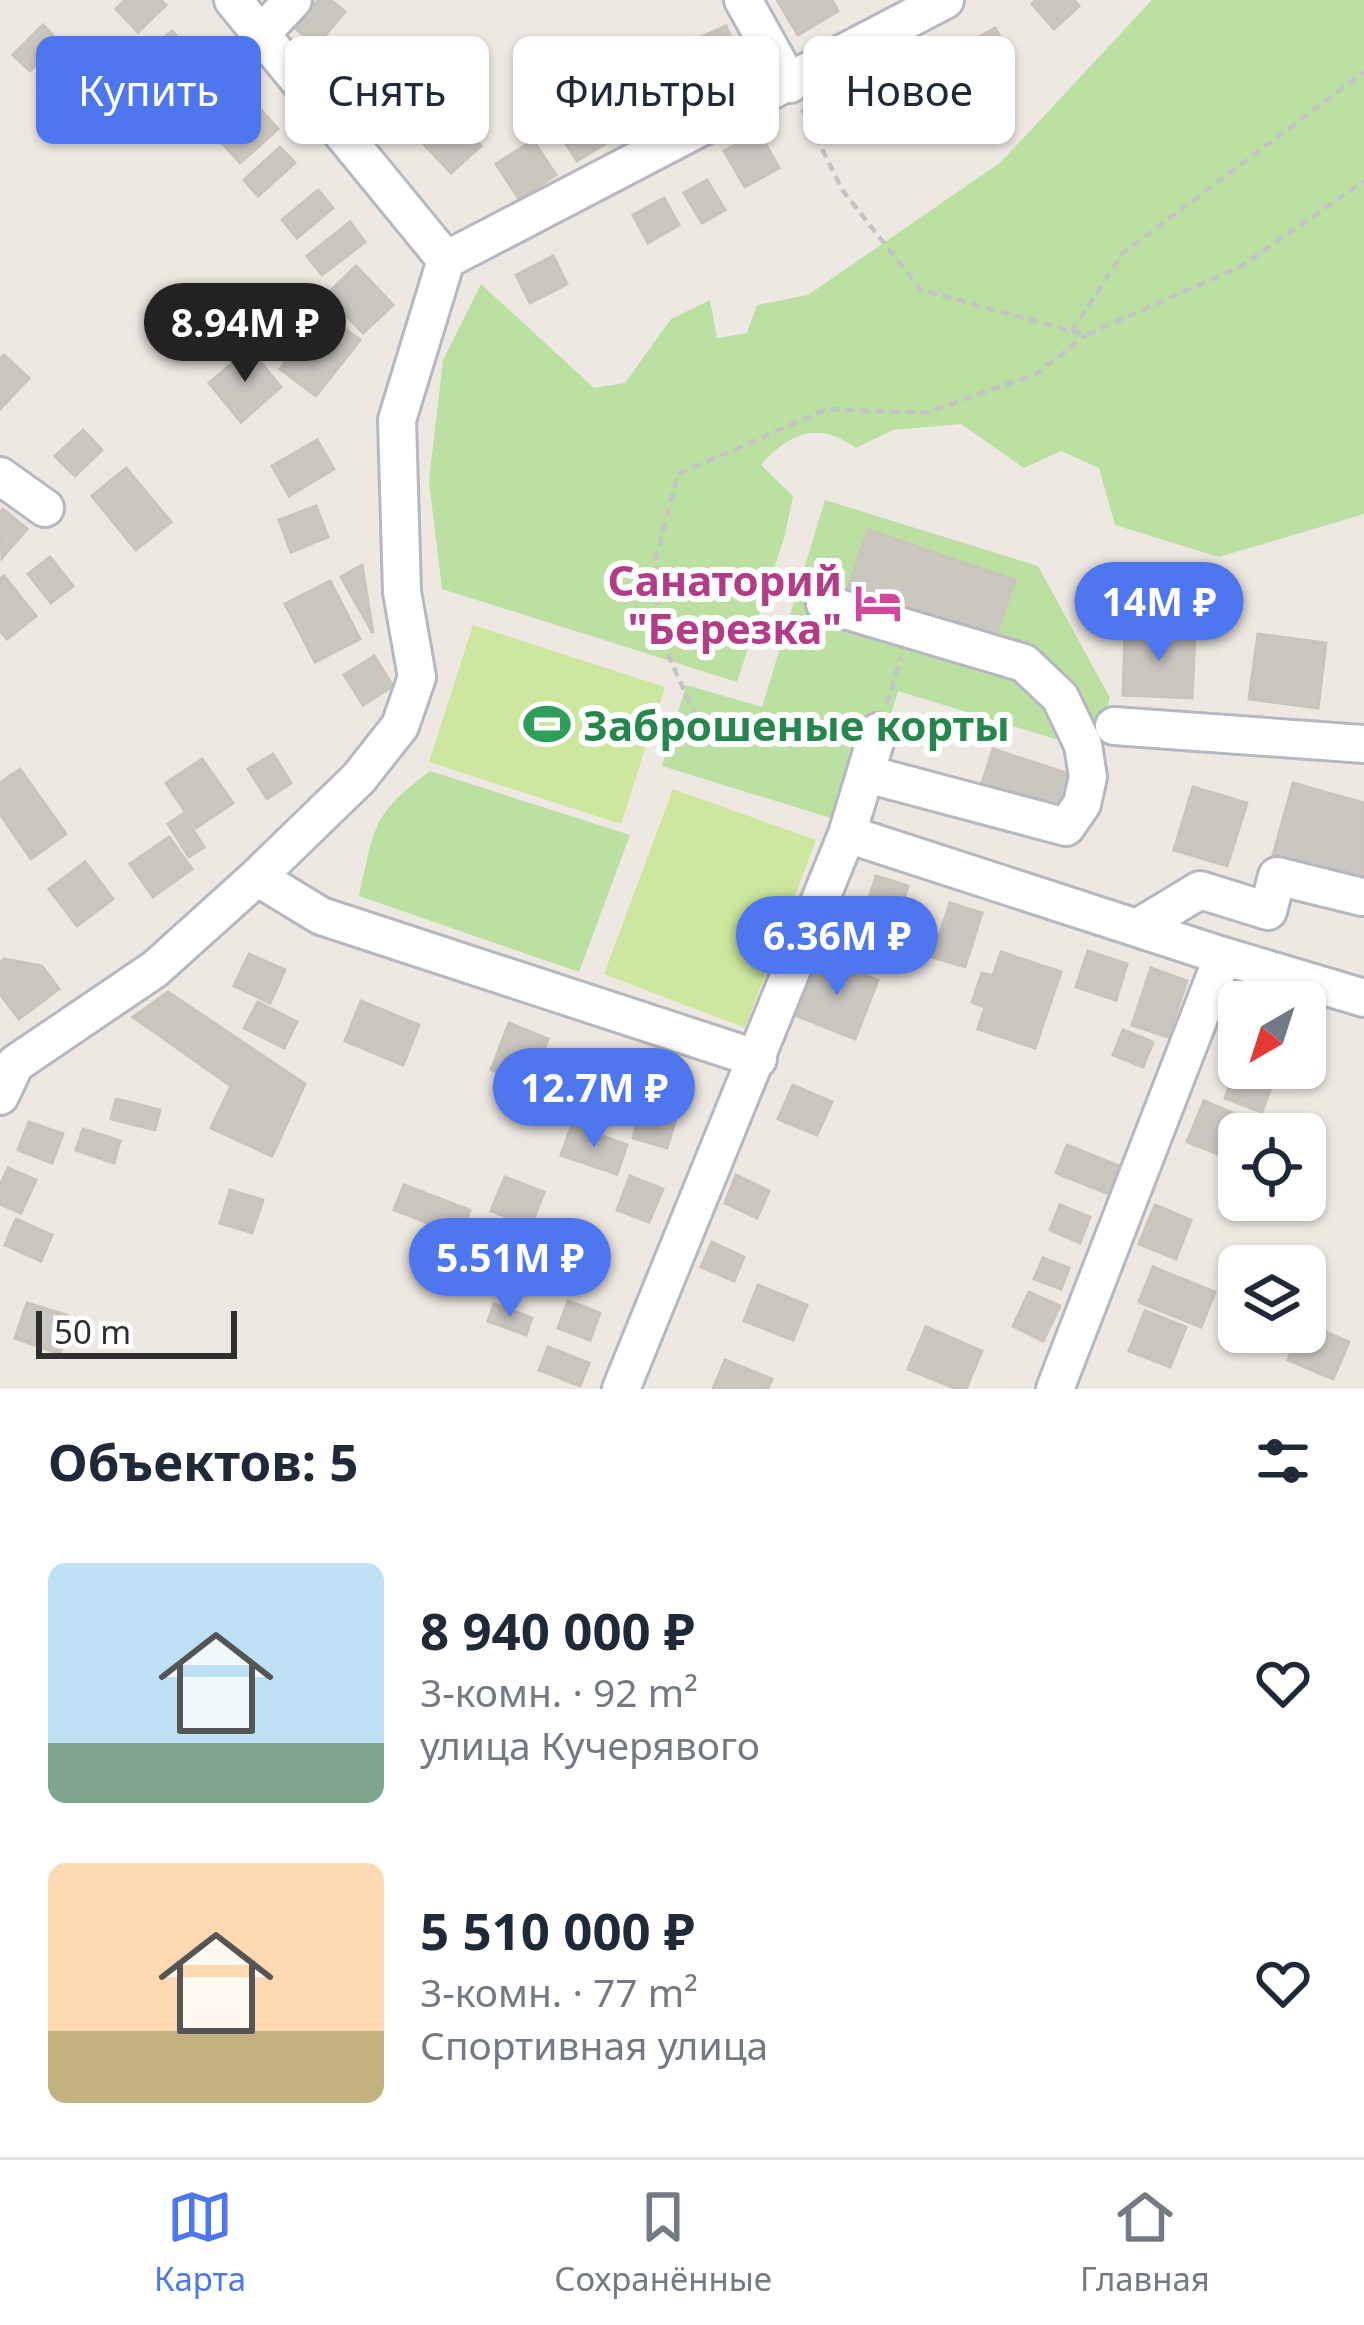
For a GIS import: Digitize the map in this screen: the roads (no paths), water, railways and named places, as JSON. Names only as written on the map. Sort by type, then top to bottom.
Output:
[{"type":"street","points":[[233,0],[446,260]]},
{"type":"street","points":[[262,33],[293,0]]},
{"type":"street","points":[[743,0],[790,84]]},
{"type":"street","points":[[5,1069],[155,969],[359,778],[400,726],[417,677],[402,592],[397,420],[446,260],[945,0]]},
{"type":"street","points":[[0,476],[45,508]]},
{"type":"street","points":[[825,604],[1024,662],[1060,697],[1083,745],[1088,777],[1082,803],[1066,827],[867,774]]},
{"type":"street","points":[[1114,726],[1364,744]]},
{"type":"street","points":[[621,1389],[847,834],[878,732]]},
{"type":"street","points":[[847,834],[1364,998]]},
{"type":"street","points":[[1137,928],[1200,890],[1268,910],[1277,876],[1362,897]]},
{"type":"street","points":[[256,877],[321,916],[758,1059]]},
{"type":"street","points":[[1055,1389],[1223,956]]},
{"type":"place","name":"Санаторий \"Березка\"","points":[[878,603]]},
{"type":"place","name":"Заброшеные корты","points":[[547,724]]}]
